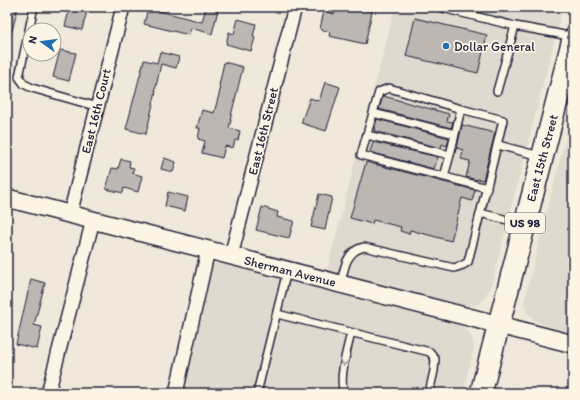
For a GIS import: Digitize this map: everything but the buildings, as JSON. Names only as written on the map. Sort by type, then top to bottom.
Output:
[{"type":"main road","name":"East 15th Street","points":[[481,393],[573,38]]},
{"type":"street","name":"East 16th Court","points":[[70,214],[123,7]]},
{"type":"street","name":"East 16th Street","points":[[231,256],[295,7]]},
{"type":"street","name":"Sherman Avenue","points":[[7,198],[573,344]]},
{"type":"street","points":[[48,393],[93,220]]},
{"type":"street","points":[[176,393],[208,250]]},
{"type":"lane","points":[[438,7],[515,26],[573,38]]},
{"type":"lane","points":[[33,11],[19,78],[24,84],[32,88],[98,107]]},
{"type":"lane","points":[[497,91],[515,26]]},
{"type":"lane","points":[[340,284],[344,268],[350,255],[356,248],[364,247],[454,268],[464,266],[468,262],[480,213],[487,188],[504,120],[389,88],[379,92],[361,155],[487,188]]},
{"type":"lane","points":[[444,177],[461,109]]},
{"type":"lane","points":[[373,113],[455,134]]},
{"type":"lane","points":[[367,134],[450,155]]},
{"type":"lane","points":[[498,145],[542,157]]},
{"type":"lane","points":[[480,213],[525,224]]},
{"type":"lane","points":[[257,393],[287,271]]},
{"type":"lane","points":[[277,314],[430,352],[435,359],[429,393]]},
{"type":"lane","points":[[345,393],[342,389],[343,366],[351,333]]},
{"type":"shaded area","points":[[395,7],[563,7],[491,287],[479,303],[472,306],[460,307],[326,274]]},
{"type":"shaded area","points":[[573,108],[573,333],[550,327],[535,321],[527,312],[524,302]]},
{"type":"shaded area","points":[[218,261],[456,322],[469,332],[474,347],[463,393],[180,393],[210,268]]},
{"type":"place","name":"Dollar General","points":[[446,46]]}]
